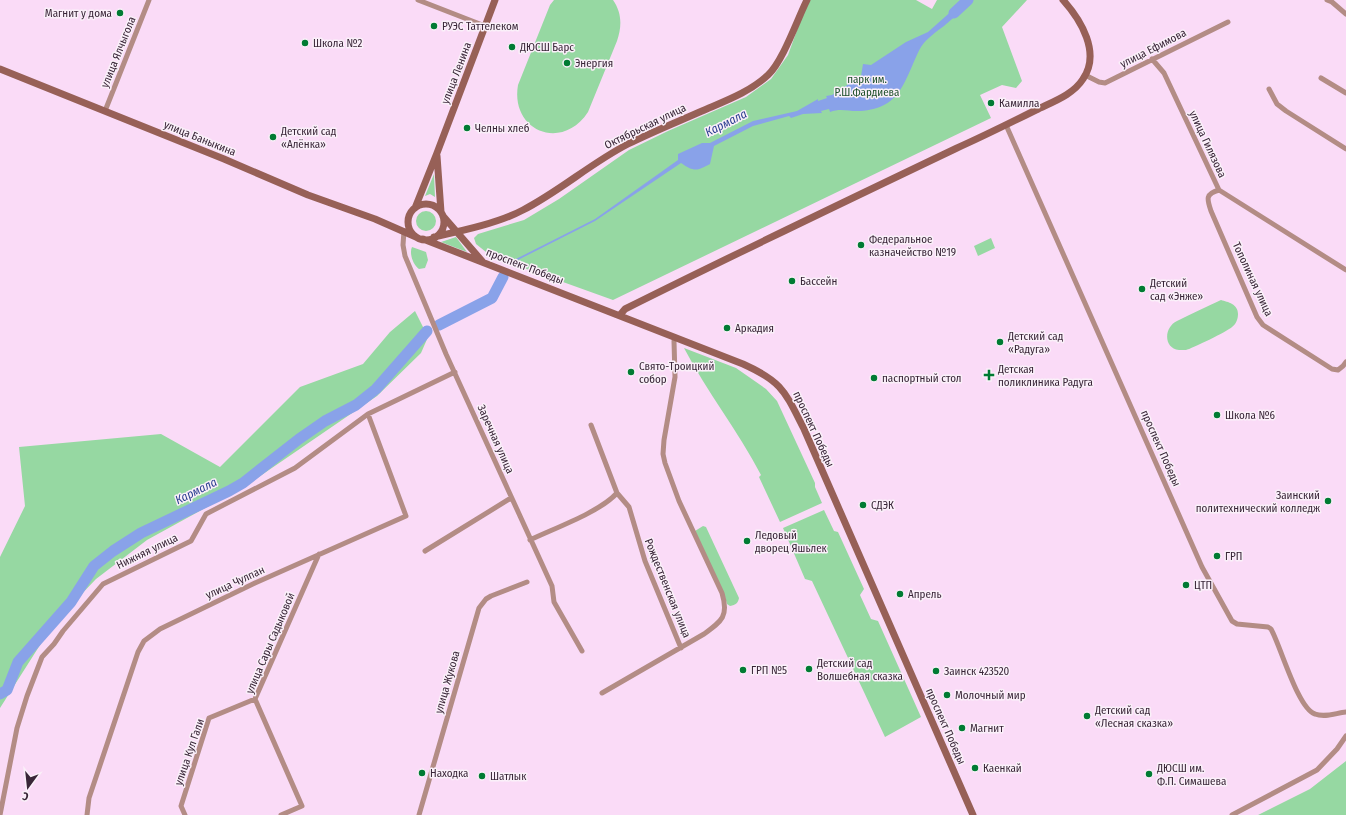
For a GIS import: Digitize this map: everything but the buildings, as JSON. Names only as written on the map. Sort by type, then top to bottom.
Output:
[{"type":"main road","name":"улица Ленина","points":[[415,208],[495,0]]},
{"type":"main road","name":"Октябрьская улица","points":[[434,238],[496,221],[521,211],[541,200],[591,166],[626,145],[732,98],[761,81],[770,73],[779,61],[807,0]]},
{"type":"main road","points":[[620,315],[625,308],[720,261],[1006,125],[1069,93],[1077,87],[1085,76],[1090,54],[1085,33],[1080,21],[1063,0]]},
{"type":"main road","name":"улица Баныкина","points":[[0,69],[224,159],[308,195],[404,231]]},
{"type":"main road","points":[[437,154],[441,214],[443,223],[442,230],[434,238],[419,238],[411,231],[408,221],[410,214],[415,208],[428,204],[435,207],[441,214],[456,232],[484,262]]},
{"type":"main road","points":[[392,226],[408,221]]},
{"type":"main road","name":"проспект Победы","points":[[404,231],[757,370],[770,378],[785,393],[804,429],[973,815]]},
{"type":"street","name":"улица Ялчыгола","points":[[105,111],[149,0]]},
{"type":"street","points":[[418,0],[485,26]]},
{"type":"street","points":[[1329,1],[1346,14]]},
{"type":"street","name":"улица Ефимова","points":[[1085,76],[1104,83],[1228,22]]},
{"type":"street","name":"улица Гилязова","points":[[1152,59],[1164,73],[1219,190],[1346,270]]},
{"type":"street","points":[[1321,78],[1346,92]]},
{"type":"street","points":[[1269,89],[1277,104],[1346,149]]},
{"type":"street","name":"проспект Победы","points":[[1006,125],[1202,567],[1232,622],[1237,624],[1268,627],[1271,629],[1301,701],[1310,711],[1322,716],[1346,712]]},
{"type":"street","name":"Тополиная улица","points":[[1219,190],[1211,192],[1209,195],[1208,202],[1210,211],[1257,317],[1263,325],[1332,369],[1338,370],[1346,362]]},
{"type":"street","name":"Заречная улица","points":[[404,231],[403,245],[406,256],[438,335],[552,586],[554,602],[582,651]]},
{"type":"street","points":[[602,693],[704,634],[718,624],[723,618],[725,611],[725,602],[722,592],[682,506],[669,473],[664,454],[664,440],[675,377],[675,337]]},
{"type":"street","name":"Нижняя улица","points":[[0,815],[17,728],[42,656],[54,644],[103,584],[191,541],[206,514],[295,468],[368,414],[455,372]]},
{"type":"street","name":"улица Чулпан","points":[[87,815],[89,798],[138,652],[144,641],[160,629],[255,583],[406,516],[368,414]]},
{"type":"street","name":"Рождественская улица","points":[[591,426],[617,493],[628,507],[645,561],[681,648]]},
{"type":"street","points":[[530,540],[594,510],[610,500],[617,493]]},
{"type":"street","points":[[425,551],[511,498]]},
{"type":"street","name":"улица Сары Садыковой","points":[[281,815],[302,806],[255,699],[319,554]]},
{"type":"street","name":"улица Жукова","points":[[419,815],[480,608],[486,599],[491,596],[527,582]]},
{"type":"street","name":"улица Кул Гали","points":[[185,815],[181,806],[209,718],[255,699]]},
{"type":"street","points":[[1232,815],[1318,770],[1337,749],[1346,736]]},
{"type":"green space","name":"Энергия","points":[[554,0],[613,0],[620,15],[620,30],[617,41],[588,112],[577,124],[565,131],[552,133],[540,131],[530,124],[522,114],[518,101],[518,85],[550,5]]},
{"type":"green space","name":"парк им. Р.Ш.Фардиева","points":[[808,0],[916,0],[932,9],[937,0],[1027,0],[1002,27],[1022,81],[1016,88],[1002,85],[980,95],[991,118],[613,300],[491,256],[476,244],[474,238],[478,234],[524,220],[559,199],[629,150],[668,131],[746,97],[771,79],[788,55]]},
{"type":"green space","points":[[434,174],[435,197],[430,194],[425,196]]},
{"type":"green space","points":[[422,211],[430,211],[436,217],[436,225],[430,231],[422,231],[416,225],[416,217]]},
{"type":"green space","points":[[456,237],[467,252],[441,242]]},
{"type":"green space","points":[[991,238],[995,248],[978,256],[974,246]]},
{"type":"green space","points":[[412,247],[426,252],[428,260],[425,268],[419,269],[413,262],[411,256]]},
{"type":"green space","points":[[1221,300],[1232,304],[1238,311],[1238,318],[1233,326],[1217,336],[1186,350],[1179,350],[1170,345],[1167,337],[1173,324],[1182,318]]},
{"type":"green space","points":[[415,311],[428,337],[421,353],[377,396],[247,485],[147,540],[96,579],[54,623],[0,708],[0,557],[25,506],[19,447],[161,434],[220,467],[300,387],[363,364],[390,332]]},
{"type":"green space","points":[[684,348],[736,368],[766,389],[777,401],[815,483],[815,487],[822,503],[780,522],[759,477],[761,475]]},
{"type":"green space","points":[[824,510],[834,531],[838,532],[864,589],[860,595],[871,619],[878,621],[921,717],[885,737],[812,581],[805,579],[783,528]]},
{"type":"green space","points":[[703,526],[706,527],[739,598],[734,605],[730,606],[727,604],[695,531]]},
{"type":"green space","points":[[1346,761],[1346,815],[1258,815],[1310,789]]},
{"type":"water","points":[[964,0],[970,0],[965,1],[963,8],[957,15],[923,44],[902,87],[891,101],[874,109],[860,111],[840,110],[830,112],[829,109],[821,111],[822,113],[803,114],[791,118],[789,116],[753,126],[714,146],[710,164],[696,170],[681,163],[595,221],[512,263],[510,262],[595,219],[678,160],[678,154],[702,143],[710,143],[753,121],[797,111],[818,99],[818,101],[827,98],[826,96],[832,95],[861,76],[863,64],[871,65],[906,42],[928,32]]},
{"type":"waterway","name":"Кармала","points":[[954,13],[968,0]]},
{"type":"waterway","name":"Кармала","points":[[439,325],[492,298],[503,277]]},
{"type":"waterway","name":"Кармала","points":[[0,694],[7,690],[18,662],[71,602],[94,566],[113,551],[141,533],[243,483],[299,439],[325,421],[356,405],[376,389],[427,331]]},
{"type":"place","name":"Магнит у дома","points":[[120,13]]},
{"type":"place","name":"РУЭС Таттелеком","points":[[434,26]]},
{"type":"place","name":"Школа №2","points":[[305,43]]},
{"type":"place","name":"ДЮСШ Барс","points":[[512,47]]},
{"type":"place","name":"Энергия","points":[[567,63]]},
{"type":"place","name":"Камилла","points":[[991,103]]},
{"type":"place","name":"Челны хлеб","points":[[467,128]]},
{"type":"place","name":"Детский сад «Алёнка»","points":[[273,137]]},
{"type":"place","name":"Федеральное казначейство №19","points":[[861,245]]},
{"type":"place","name":"Бассейн","points":[[792,281]]},
{"type":"place","name":"Детский сад «Энже»","points":[[1142,289]]},
{"type":"place","name":"Аркадия","points":[[727,328]]},
{"type":"place","name":"Детский сад «Радуга»","points":[[1000,342]]},
{"type":"place","name":"Свято-Троицкий собор","points":[[631,372]]},
{"type":"place","name":"Детская поликлиника Радуга","points":[[989,375]]},
{"type":"place","name":"паспортный стол","points":[[874,378]]},
{"type":"place","name":"Школа №6","points":[[1217,415]]},
{"type":"place","name":"Заинский политехнический колледж","points":[[1328,501]]},
{"type":"place","name":"СДЭК","points":[[863,505]]},
{"type":"place","name":"Ледовый дворец Яшьлек","points":[[747,541]]},
{"type":"place","name":"ГРП","points":[[1217,556]]},
{"type":"place","name":"ЦТП","points":[[1186,585]]},
{"type":"place","name":"Апрель","points":[[900,594]]},
{"type":"place","name":"Детский сад Волшебная сказка","points":[[809,669]]},
{"type":"place","name":"ГРП №5","points":[[743,670]]},
{"type":"place","name":"Заинск 423520","points":[[936,671]]},
{"type":"place","name":"Молочный мир","points":[[947,695]]},
{"type":"place","name":"Детский сад «Лесная сказка»","points":[[1087,716]]},
{"type":"place","name":"Магнит","points":[[962,728]]},
{"type":"place","name":"Каенкай","points":[[975,768]]},
{"type":"place","name":"Находка","points":[[422,773]]},
{"type":"place","name":"ДЮСШ им. Ф.П. Симашева","points":[[1149,774]]},
{"type":"place","name":"Шатлык","points":[[482,776]]}]
